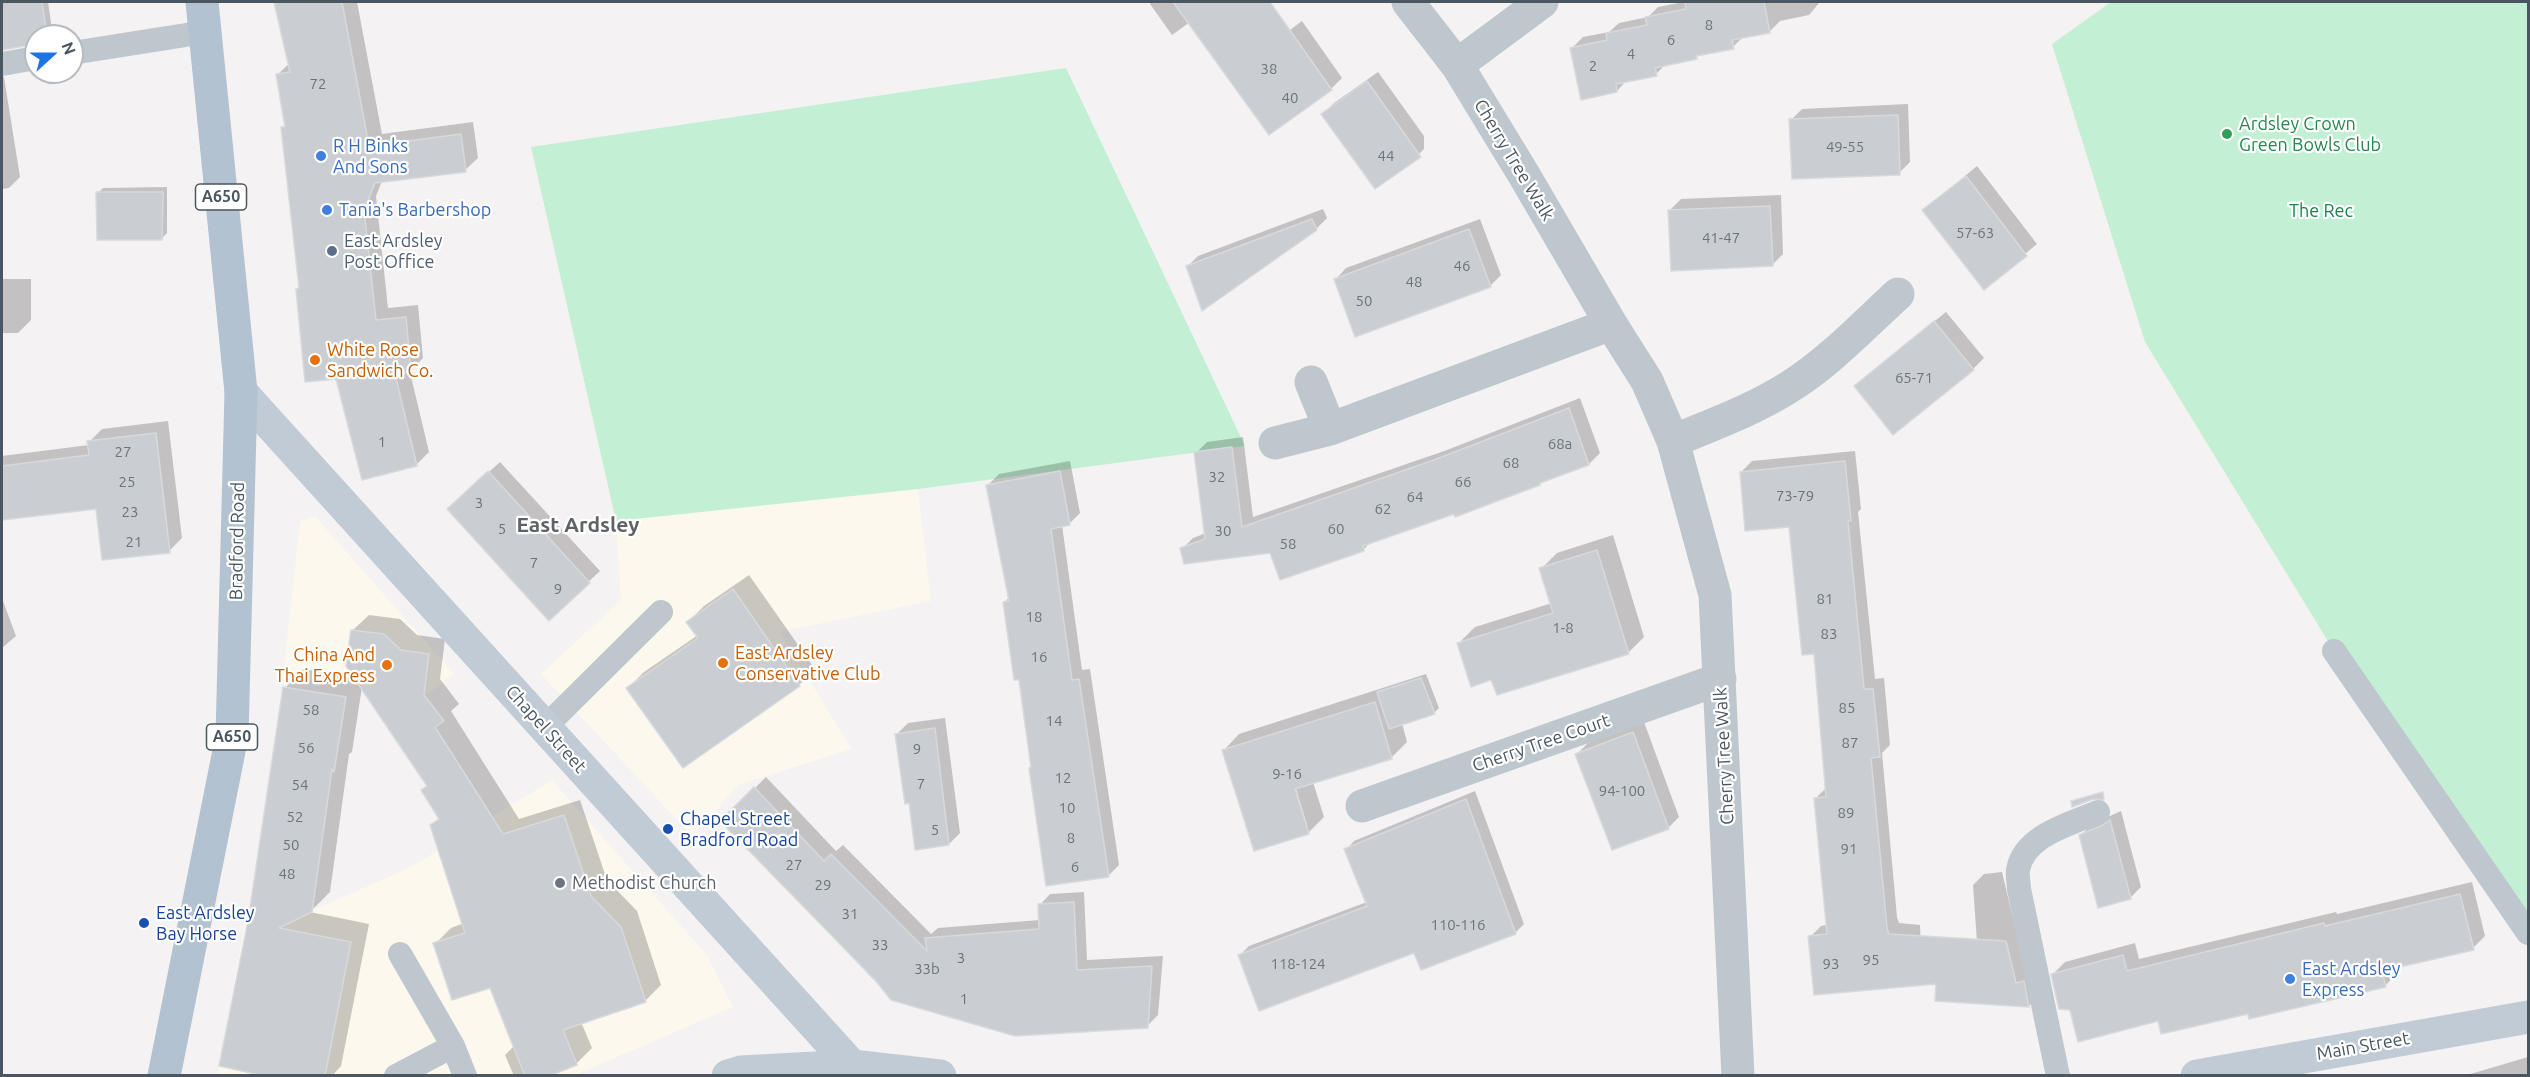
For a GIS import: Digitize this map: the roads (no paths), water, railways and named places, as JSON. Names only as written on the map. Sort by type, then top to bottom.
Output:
[{"type":"main road","name":"Bradford Road","points":[[164,1076],[232,736],[241,392],[203,17]]},
{"type":"street","name":"Cherry Tree Walk","points":[[1408,2],[1457,65],[1647,381],[1673,441],[1715,595],[1738,1076]]},
{"type":"street","points":[[1457,65],[1542,2]]},
{"type":"street","points":[[1673,441],[1753,408],[1793,385],[1824,362],[1898,294]]},
{"type":"street","points":[[1275,443],[1330,429],[1611,324]]},
{"type":"street","points":[[1311,382],[1330,429]]},
{"type":"street","name":"Chapel Street","points":[[241,392],[852,1066]]},
{"type":"street","name":"Cherry Tree Court","points":[[1362,806],[1720,679]]},
{"type":"street","name":"Main Street","points":[[2197,1076],[2529,1017]]},
{"type":"street","points":[[728,1076],[741,1072],[852,1066],[940,1076]]},
{"type":"lane","points":[[84,50],[203,17]]},
{"type":"lane","points":[[2,64],[24,60]]},
{"type":"lane","points":[[545,728],[661,612]]},
{"type":"lane","points":[[2334,651],[2529,933]]},
{"type":"lane","points":[[2058,1076],[2019,889],[2018,870],[2026,851],[2043,836],[2098,812]]},
{"type":"lane","points":[[400,954],[453,1046],[465,1076]]},
{"type":"lane","points":[[396,1076],[453,1046]]},
{"type":"place","name":"Ardsley Crown Green Bowls Club","points":[[2227,134]]},
{"type":"place","name":"R H Binks And Sons","points":[[321,156]]},
{"type":"place","name":"Tania's Barbershop","points":[[327,210]]},
{"type":"place","name":"East Ardsley Post Office","points":[[332,251]]},
{"type":"place","name":"White Rose Sandwich Co.","points":[[315,360]]},
{"type":"place","name":"East Ardsley Conservative Club","points":[[723,663]]},
{"type":"place","name":"China And Thai Express","points":[[387,665]]},
{"type":"place","name":"Chapel Street Bradford Road","points":[[668,829]]},
{"type":"place","name":"Methodist Church","points":[[560,883]]},
{"type":"place","name":"East Ardsley Bay Horse","points":[[144,923]]},
{"type":"place","name":"East Ardsley Express","points":[[2290,979]]},
{"type":"district","name":"East Ardsley","points":[[578,525]]},
{"type":"park label","name":"The Rec","points":[[2321,211]]}]
